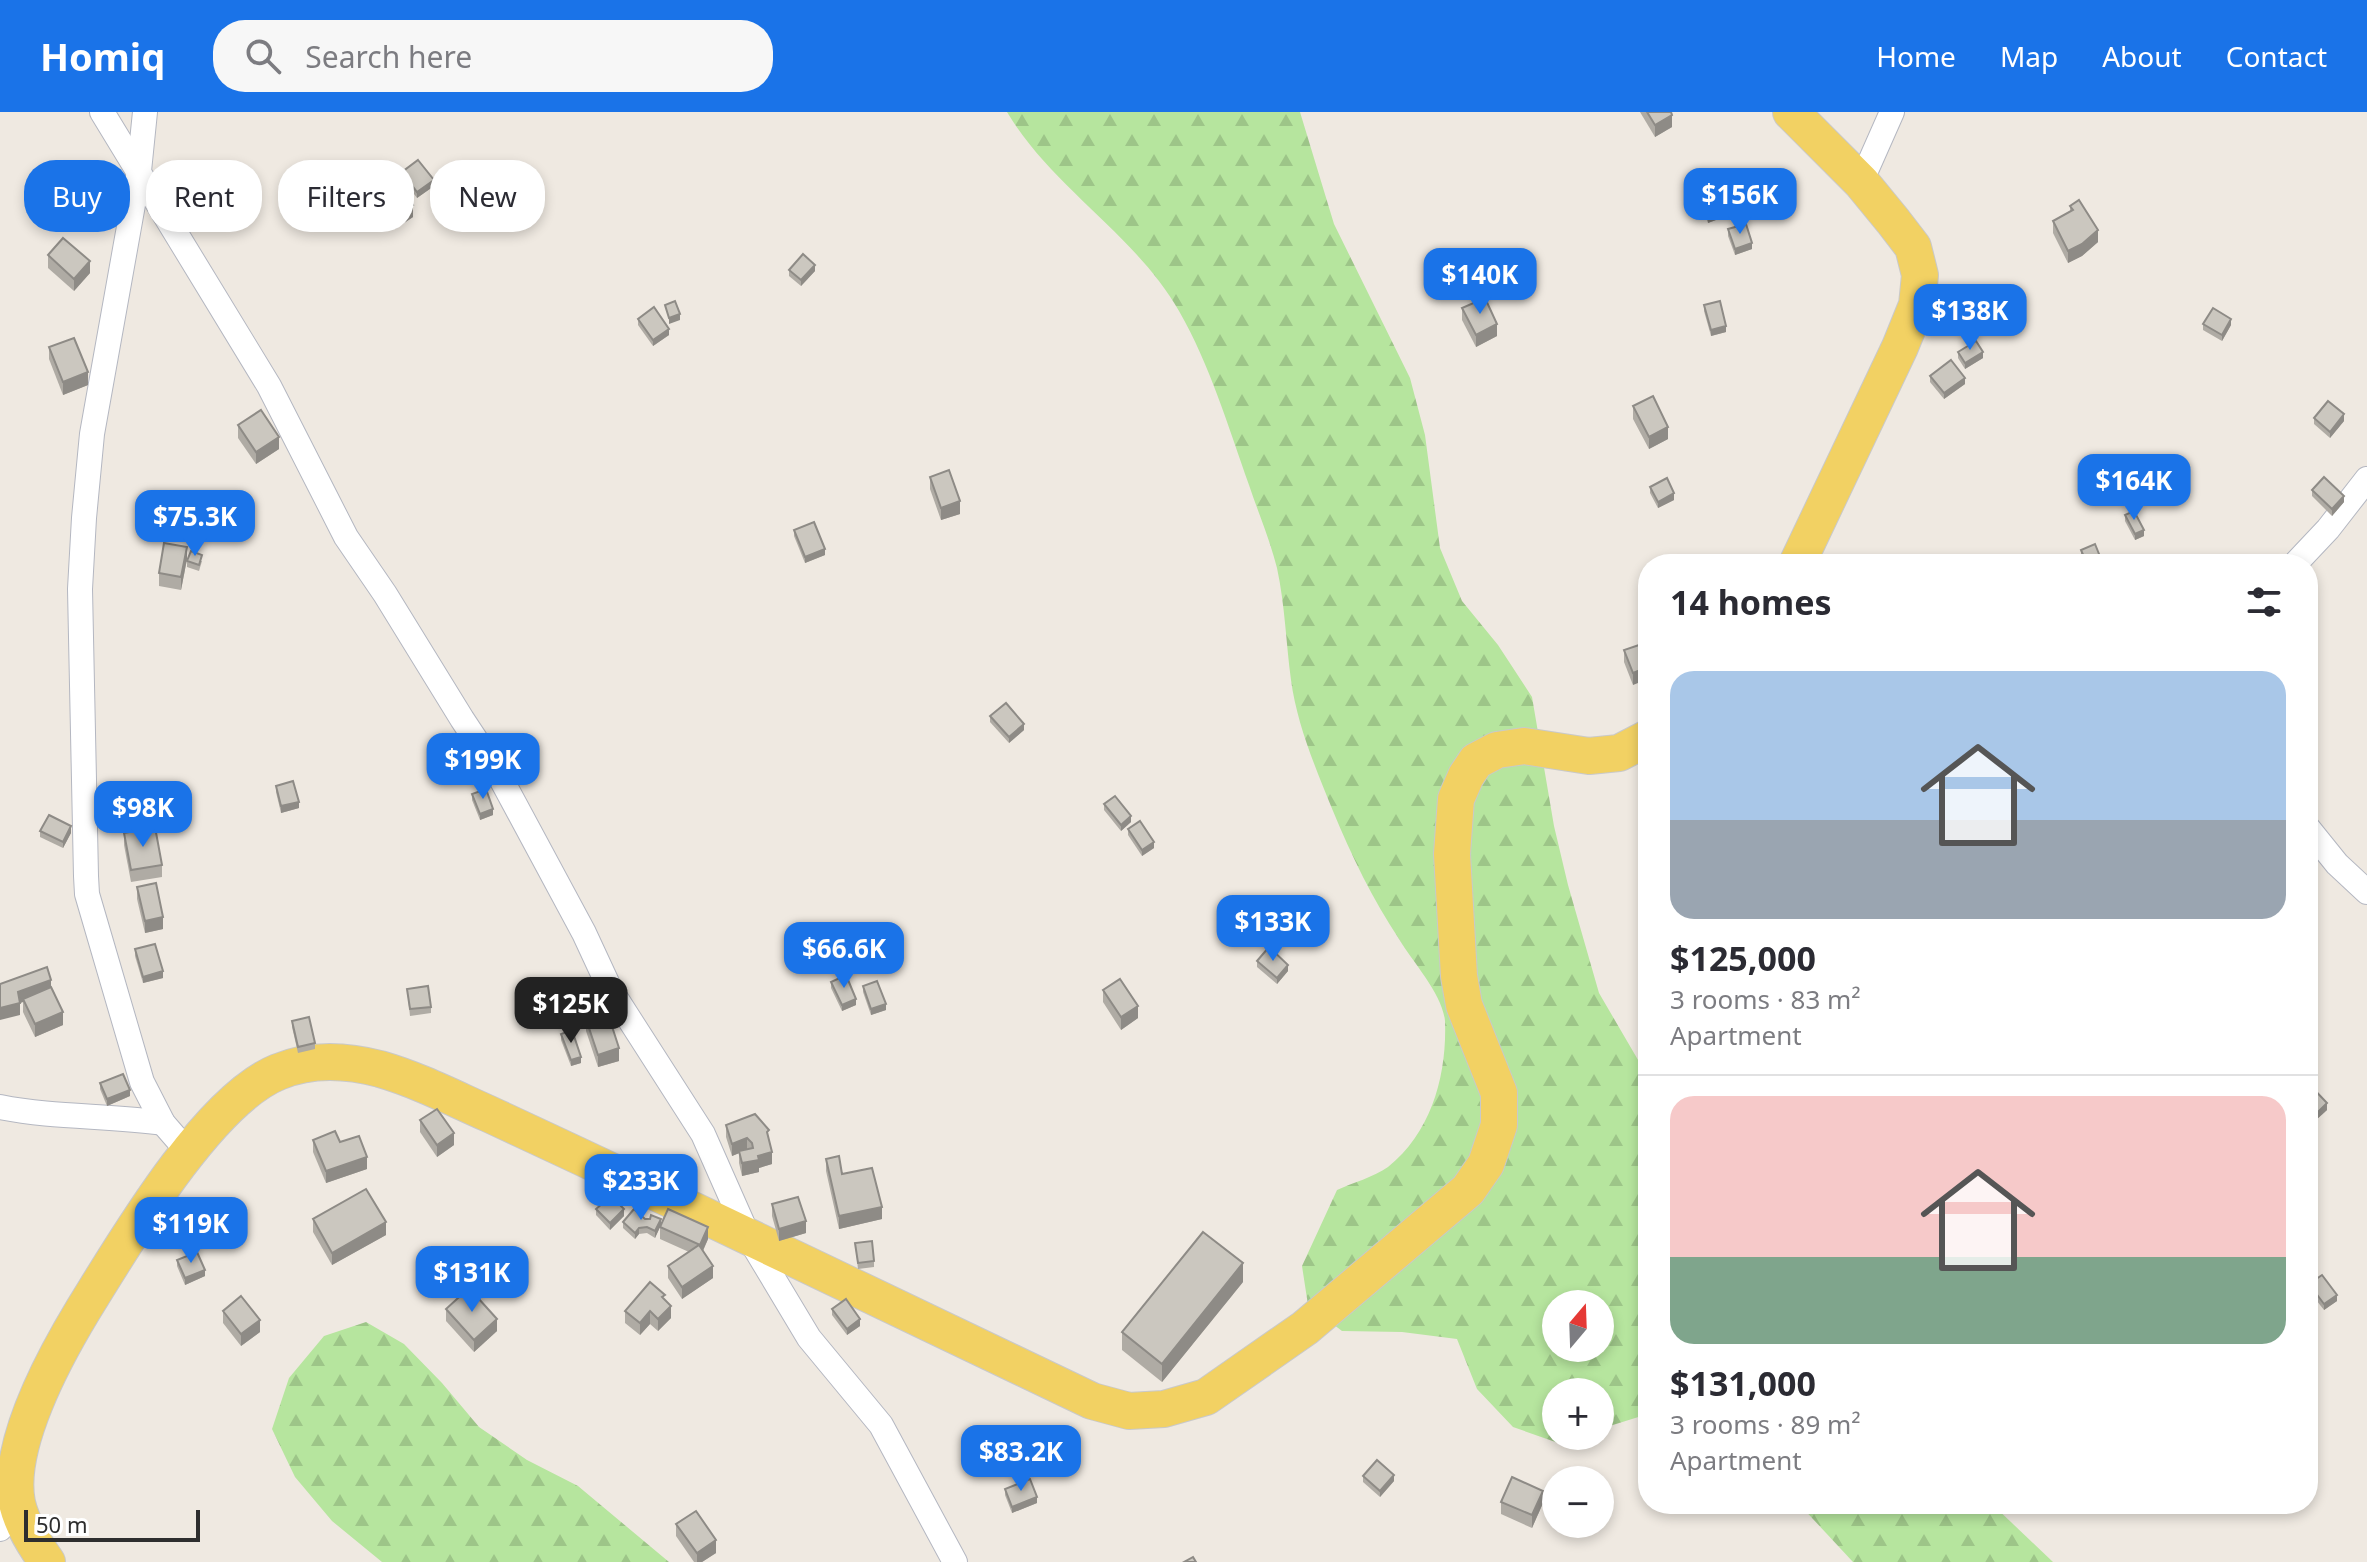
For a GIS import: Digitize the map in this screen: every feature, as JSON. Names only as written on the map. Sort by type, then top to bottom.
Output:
[{"type":"main road","points":[[1791,112],[1861,182],[1913,247],[1920,275],[1917,305],[1894,361],[1802,554]]},
{"type":"main road","points":[[47,1562],[9,1516],[21,1442],[71,1330],[135,1226],[230,1104],[278,1071],[309,1062],[338,1061],[376,1068],[416,1081],[568,1150],[1092,1401],[1129,1411],[1164,1409],[1206,1397],[1305,1328],[1399,1251],[1468,1190],[1486,1164],[1499,1125],[1499,1093],[1464,1005],[1459,976],[1452,854],[1456,799],[1466,776],[1476,761],[1497,750],[1524,746],[1589,756],[1619,753],[1638,743]]},
{"type":"street","points":[[102,112],[269,386],[346,537],[499,775],[584,933],[610,989],[703,1134],[749,1238],[809,1338],[881,1425],[955,1562]]},
{"type":"street","points":[[145,112],[139,171],[92,434],[84,518],[80,589],[86,876],[87,894],[142,1082],[163,1123],[189,1153]]},
{"type":"street","points":[[1861,182],[1892,112]]},
{"type":"street","points":[[2304,554],[2367,479]]},
{"type":"street","points":[[2318,840],[2337,864],[2367,892]]},
{"type":"street","points":[[0,1107],[45,1114],[121,1116],[163,1123]]},
{"type":"green space","points":[[1007,112],[1300,112],[1334,224],[1410,378],[1425,435],[1440,548],[1462,601],[1498,645],[1532,697],[1554,826],[1599,993],[1638,1060],[1638,1417],[1614,1425],[1614,1378],[1542,1378],[1542,1437],[1513,1427],[1477,1389],[1457,1339],[1402,1332],[1342,1331],[1308,1305],[1302,1266],[1337,1190],[1388,1167],[1416,1137],[1426,1119],[1434,1101],[1443,1061],[1443,1011],[1433,989],[1389,924],[1363,877],[1314,763],[1294,697],[1277,568],[1218,396],[1200,353],[1161,283],[1026,139]]},
{"type":"green space","points":[[366,1322],[404,1344],[479,1427],[527,1460],[578,1486],[669,1562],[382,1562],[332,1521],[295,1477],[272,1429],[289,1378],[324,1336]]},
{"type":"green space","points":[[1808,1514],[2003,1514],[2053,1562],[1853,1562]]},
{"type":"building","points":[[1647,112],[1671,112],[1672,115],[1655,125]]},
{"type":"building","points":[[418,160],[430,175],[430,183],[417,192],[414,188],[414,163]]},
{"type":"building","points":[[1718,174],[1729,203],[1708,211],[1697,182]]},
{"type":"building","points":[[2079,200],[2098,230],[2068,251],[2053,221],[2073,210],[2070,206]]},
{"type":"building","points":[[1746,224],[1752,243],[1735,249],[1728,229]]},
{"type":"building","points":[[63,238],[90,261],[74,279],[48,255]]},
{"type":"building","points":[[803,254],[815,265],[801,280],[789,270]]},
{"type":"building","points":[[1485,298],[1497,324],[1476,335],[1462,308]]},
{"type":"building","points":[[675,301],[680,314],[669,318],[665,305]]},
{"type":"building","points":[[1720,301],[1726,326],[1711,330],[1704,305]]},
{"type":"building","points":[[654,307],[669,329],[653,340],[638,319]]},
{"type":"building","points":[[2213,308],[2231,319],[2222,335],[2203,324]]},
{"type":"building","points":[[74,338],[88,372],[63,382],[49,347]]},
{"type":"building","points":[[1976,341],[1983,352],[1965,363],[1958,352]]},
{"type":"building","points":[[1951,360],[1965,378],[1944,393],[1930,376]]},
{"type":"building","points":[[1653,396],[1668,427],[1649,437],[1633,406]]},
{"type":"building","points":[[2328,401],[2344,414],[2330,432],[2314,418]]},
{"type":"building","points":[[261,410],[279,437],[256,452],[238,425]]},
{"type":"building","points":[[949,470],[960,501],[941,508],[930,477]]},
{"type":"building","points":[[2324,477],[2344,496],[2332,509],[2312,490]]},
{"type":"building","points":[[1667,478],[1674,493],[1658,502],[1650,487]]},
{"type":"building","points":[[2134,511],[2144,530],[2135,534],[2125,515]]},
{"type":"building","points":[[814,522],[825,549],[805,557],[794,530]]},
{"type":"building","points":[[164,543],[187,547],[181,577],[159,573]]},
{"type":"building","points":[[2095,544],[2099,554],[2083,554],[2081,550]]},
{"type":"building","points":[[191,551],[202,555],[199,565],[187,561]]},
{"type":"building","points":[[1638,645],[1638,671],[1633,673],[1624,650]]},
{"type":"building","points":[[1006,703],[1024,724],[1009,737],[990,716]]},
{"type":"building","points":[[293,781],[299,802],[281,806],[276,786]]},
{"type":"building","points":[[486,789],[493,809],[480,814],[472,794]]},
{"type":"building","points":[[1115,796],[1131,816],[1121,825],[1104,804]]},
{"type":"building","points":[[49,815],[71,826],[63,842],[40,831]]},
{"type":"building","points":[[1140,821],[1154,842],[1142,850],[1128,829]]},
{"type":"building","points":[[155,827],[162,865],[131,870],[124,833]]},
{"type":"building","points":[[156,883],[163,917],[145,921],[137,887]]},
{"type":"building","points":[[155,944],[163,971],[143,977],[135,949]]},
{"type":"building","points":[[1269,947],[1288,965],[1277,978],[1257,961]]},
{"type":"building","points":[[47,967],[51,980],[18,992],[20,1003],[0,1008],[0,984]]},
{"type":"building","points":[[846,975],[856,999],[842,1005],[831,982]]},
{"type":"building","points":[[1120,979],[1138,1006],[1121,1017],[1103,990]]},
{"type":"building","points":[[877,981],[886,1004],[871,1009],[863,986]]},
{"type":"building","points":[[428,986],[431,1007],[410,1009],[407,989]]},
{"type":"building","points":[[51,987],[63,1012],[35,1024],[23,999]]},
{"type":"building","points":[[607,1011],[619,1048],[598,1055],[586,1019]]},
{"type":"building","points":[[309,1017],[315,1043],[298,1047],[292,1021]]},
{"type":"building","points":[[572,1030],[581,1057],[571,1060],[561,1034]]},
{"type":"building","points":[[123,1074],[130,1090],[107,1099],[100,1083]]},
{"type":"building","points":[[2318,1094],[2327,1103],[2318,1112]]},
{"type":"building","points":[[437,1109],[454,1133],[437,1145],[420,1120]]},
{"type":"building","points":[[755,1114],[769,1130],[772,1152],[758,1156],[759,1160],[742,1163],[739,1151],[753,1148],[752,1143],[747,1138],[732,1144],[726,1125]]},
{"type":"building","points":[[335,1131],[340,1142],[359,1136],[367,1157],[326,1171],[313,1140]]},
{"type":"building","points":[[839,1156],[842,1174],[872,1168],[882,1207],[839,1216],[826,1159]]},
{"type":"building","points":[[366,1189],[386,1222],[332,1253],[313,1219]]},
{"type":"building","points":[[611,1196],[624,1209],[610,1223],[596,1209]]},
{"type":"building","points":[[798,1197],[806,1221],[779,1229],[772,1204]]},
{"type":"building","points":[[634,1209],[645,1219],[650,1219],[651,1215],[661,1219],[655,1231],[647,1227],[639,1228],[635,1233],[623,1222]]},
{"type":"building","points":[[668,1209],[708,1227],[700,1245],[660,1227]]},
{"type":"building","points":[[1203,1232],[1243,1263],[1162,1364],[1122,1332]]},
{"type":"building","points":[[872,1241],[874,1261],[858,1263],[855,1243]]},
{"type":"building","points":[[699,1245],[713,1266],[682,1287],[668,1266]]},
{"type":"building","points":[[197,1252],[205,1270],[185,1278],[177,1260]]},
{"type":"building","points":[[2322,1275],[2337,1295],[2324,1304],[2318,1296],[2318,1278]]},
{"type":"building","points":[[650,1282],[665,1295],[662,1297],[671,1306],[658,1319],[650,1311],[640,1323],[625,1311]]},
{"type":"building","points":[[469,1288],[497,1319],[474,1340],[446,1309]]},
{"type":"building","points":[[241,1296],[260,1320],[241,1334],[223,1311]]},
{"type":"building","points":[[846,1299],[860,1319],[847,1329],[832,1309]]},
{"type":"building","points":[[1377,1460],[1394,1475],[1380,1491],[1363,1476]]},
{"type":"building","points":[[1512,1477],[1542,1491],[1532,1515],[1501,1502]]},
{"type":"building","points":[[1030,1479],[1037,1497],[1012,1507],[1005,1489]]},
{"type":"building","points":[[696,1511],[716,1540],[697,1553],[676,1524]]}]
